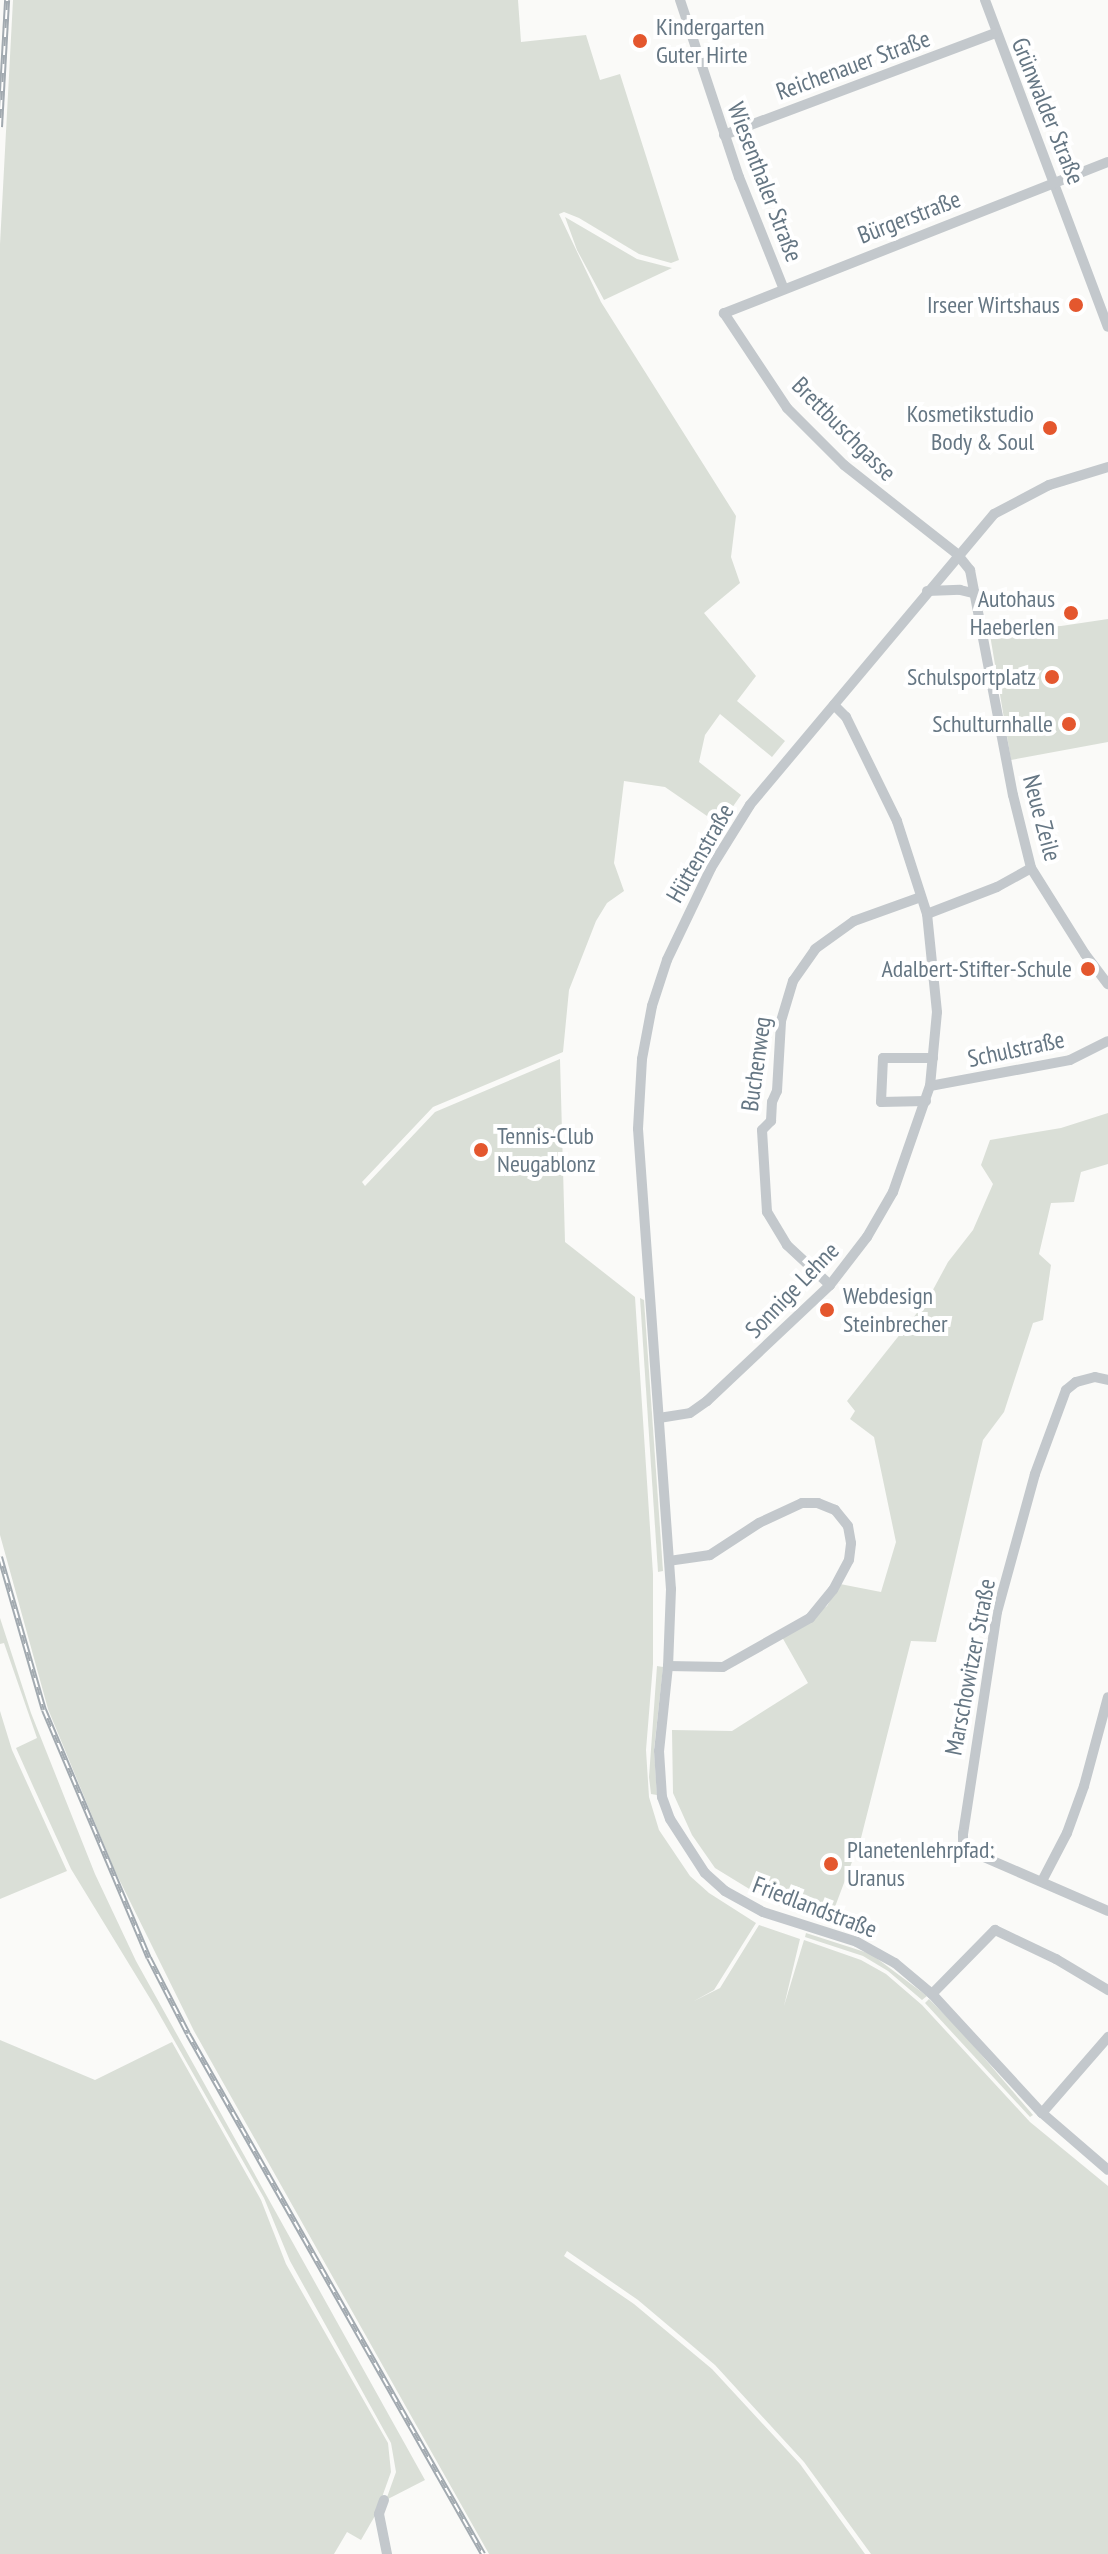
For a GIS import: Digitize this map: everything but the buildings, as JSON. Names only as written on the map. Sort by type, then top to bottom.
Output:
[{"type":"street","name":"Grünwalder Straße","points":[[985,0],[1108,327]]},
{"type":"street","name":"Wiesenthaler Straße","points":[[683,1],[724,135],[783,287]]},
{"type":"street","name":"Reichenauer Straße","points":[[724,135],[996,33]]},
{"type":"street","name":"Bürgerstraße","points":[[724,313],[783,287],[1108,162]]},
{"type":"street","name":"Brettbuschgasse","points":[[724,313],[787,408],[844,465],[957,554]]},
{"type":"street","name":"Hüttenstraße","points":[[659,1418],[639,1143],[642,1059],[652,1006],[681,926],[713,865],[750,805],[957,554],[997,511],[1049,485],[1108,467]]},
{"type":"street","name":"Neue Zeile","points":[[957,554],[970,570],[977,594],[1013,795],[1031,868],[1079,945],[1108,984]]},
{"type":"street","points":[[927,591],[960,590],[977,594]]},
{"type":"street","name":"Sonnige Lehne","points":[[659,1418],[690,1413],[707,1401],[830,1285],[867,1237],[893,1192],[930,1086],[937,1012],[927,914],[897,821],[846,717],[834,705]]},
{"type":"street","points":[[927,914],[997,887],[1031,868]]},
{"type":"street","name":"Buchenweg","points":[[830,1285],[787,1245],[767,1212],[762,1130],[771,1121],[772,1102],[777,1091],[781,1021],[793,981],[815,949],[854,921],[921,897]]},
{"type":"street","name":"Schulstraße","points":[[930,1086],[1070,1060],[1108,1041]]},
{"type":"street","points":[[926,1101],[881,1102],[883,1058],[933,1058]]},
{"type":"street","name":"Marschowitzer Straße","points":[[1108,1380],[1095,1377],[1076,1382],[1066,1390],[1035,1474],[997,1612],[963,1818],[963,1848],[1108,1911]]},
{"type":"street","name":"Friedlandstraße","points":[[659,1418],[669,1561],[668,1666],[659,1751],[662,1797],[670,1819],[705,1873],[725,1891],[763,1912],[873,1950],[895,1963],[932,1994],[1042,2113],[1108,2170]]},
{"type":"street","points":[[668,1666],[723,1667],[810,1618],[833,1590],[849,1560],[851,1543],[848,1526],[835,1510],[818,1503],[802,1503],[759,1523],[710,1555],[669,1561]]},
{"type":"street","points":[[1042,1881],[1067,1833],[1092,1761],[1108,1697]]},
{"type":"street","points":[[932,1994],[995,1930],[1056,1959],[1108,1990]]},
{"type":"street","points":[[1042,2113],[1108,2037]]},
{"type":"street","points":[[384,2500],[379,2514],[387,2554]]},
{"type":"shaded area","points":[[13,0],[518,0],[521,42],[586,35],[600,80],[620,74],[679,260],[671,263],[639,254],[579,218],[564,212],[559,214],[601,302],[736,516],[731,557],[740,583],[704,613],[756,676],[737,701],[785,741],[772,757],[720,714],[705,735],[699,762],[741,795],[720,825],[665,787],[624,781],[614,863],[624,891],[607,903],[596,921],[569,990],[563,1052],[433,1107],[362,1182],[365,1186],[435,1112],[560,1059],[565,1242],[635,1297],[653,1574],[653,1664],[646,1750],[649,1797],[659,1830],[690,1876],[709,1893],[756,1923],[714,1990],[694,2001],[720,1988],[759,1925],[800,1939],[784,2006],[804,1940],[861,1960],[886,1974],[922,2005],[1030,2122],[1108,2186],[1108,2554],[871,2554],[804,2462],[715,2365],[638,2300],[567,2251],[564,2256],[634,2304],[712,2369],[800,2464],[865,2554],[489,2554],[194,2031],[114,1869],[48,1709],[0,1535],[0,244]]},
{"type":"shaded area","points":[[565,217],[637,259],[672,268],[604,300],[577,250]]},
{"type":"shaded area","name":"Schulsportplatz","points":[[1108,619],[1108,742],[1011,760],[989,629],[1061,626]]},
{"type":"shaded area","points":[[1108,1113],[1108,1164],[1081,1172],[1074,1202],[1051,1203],[1039,1254],[1051,1265],[1043,1320],[1033,1323],[1004,1412],[983,1440],[936,1642],[911,1641],[861,1838],[830,1920],[774,1904],[715,1868],[692,1835],[673,1793],[672,1730],[732,1731],[808,1683],[782,1637],[827,1606],[840,1584],[881,1592],[896,1542],[874,1437],[850,1419],[855,1411],[847,1401],[928,1299],[948,1262],[973,1230],[993,1184],[981,1165],[990,1140],[1061,1128]]},
{"type":"shaded area","points":[[640,1298],[644,1300],[663,1571],[658,1572]]},
{"type":"shaded area","points":[[0,1618],[31,1713],[95,1874],[136,1961],[425,2480],[386,2500],[396,2472],[391,2443],[290,2261],[264,2198],[154,2005],[71,1869],[16,1748],[37,1738],[4,1643],[0,1644]]},
{"type":"shaded area","points":[[657,1666],[663,1667],[654,1750],[657,1795],[651,1794],[649,1777]]},
{"type":"shaded area","points":[[0,1711],[12,1750],[67,1871],[0,1899]]},
{"type":"shaded area","points":[[806,1933],[871,1954],[927,1996],[922,2000],[888,1971],[863,1956],[805,1937]]},
{"type":"shaded area","points":[[929,1999],[961,2031],[1033,2115],[1030,2117],[925,2003]]},
{"type":"shaded area","points":[[0,2040],[95,2080],[172,2042],[261,2200],[286,2264],[388,2443],[391,2472],[376,2514],[361,2540],[347,2532],[334,2554],[0,2554]]},
{"type":"railway","points":[[0,127],[7,0]]},
{"type":"railway","points":[[0,1557],[44,1710],[149,1958],[188,2034],[483,2554]]},
{"type":"place","name":"Kindergarten Guter Hirte","points":[[640,41]]},
{"type":"place","name":"Irseer Wirtshaus","points":[[1076,305]]},
{"type":"place","name":"Kosmetikstudio Body & Soul","points":[[1050,428]]},
{"type":"place","name":"Autohaus Haeberlen","points":[[1071,613]]},
{"type":"place","name":"Schulsportplatz","points":[[1052,677]]},
{"type":"place","name":"Schulturnhalle","points":[[1069,724]]},
{"type":"place","name":"Adalbert-Stifter-Schule","points":[[1088,969]]},
{"type":"place","name":"Tennis-Club Neugablonz","points":[[481,1150]]},
{"type":"place","name":"Webdesign Steinbrecher","points":[[827,1310]]},
{"type":"place","name":"Planetenlehrpfad: Uranus","points":[[831,1864]]}]
